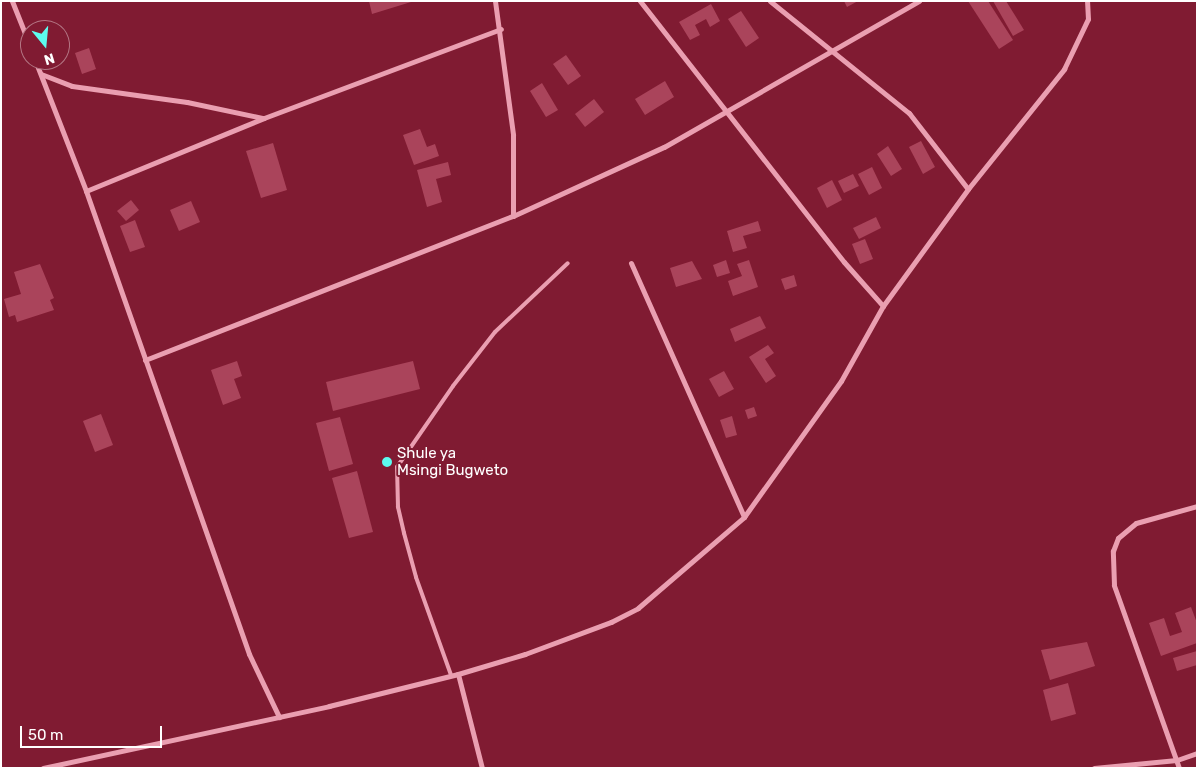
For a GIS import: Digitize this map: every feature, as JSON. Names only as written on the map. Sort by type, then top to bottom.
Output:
[{"type":"street","points":[[12,1],[20,21]]},
{"type":"street","points":[[495,1],[501,29],[513,135],[513,216]]},
{"type":"street","points":[[640,1],[727,114],[882,306]]},
{"type":"street","points":[[770,1],[832,54],[909,113],[968,189]]},
{"type":"street","points":[[145,360],[513,216],[664,147],[727,114],[832,54],[919,1]]},
{"type":"street","points":[[43,768],[279,717],[452,676],[524,654],[631,612],[744,517],[841,381],[882,306],[968,189],[1064,68],[1088,19],[1087,1]]},
{"type":"street","points":[[86,191],[264,118],[501,29]]},
{"type":"street","points":[[39,70],[86,191],[249,654],[279,717]]},
{"type":"street","points":[[41,74],[72,86],[187,102],[264,118]]},
{"type":"street","points":[[631,263],[672,349],[744,517]]},
{"type":"street","points":[[1179,768],[1114,585],[1112,552],[1118,538],[1136,523],[1197,506]]},
{"type":"street","points":[[458,674],[482,768]]},
{"type":"street","points":[[1094,768],[1177,760],[1197,753]]},
{"type":"lane","points":[[452,676],[416,577],[404,533],[398,507],[397,467],[453,386],[495,332],[568,263]]},
{"type":"building","points":[[369,1],[411,1],[411,2],[372,14]]},
{"type":"building","points":[[844,1],[858,1],[847,7]]},
{"type":"building","points":[[968,1],[988,1],[1013,40],[999,49]]},
{"type":"building","points":[[993,1],[1006,1],[1024,30],[1013,36]]},
{"type":"building","points":[[711,4],[720,21],[710,27],[706,19],[695,25],[700,35],[690,40],[679,22]]},
{"type":"building","points":[[741,11],[759,38],[746,47],[728,19]]},
{"type":"building","points":[[89,48],[96,69],[82,74],[75,53]]},
{"type":"building","points":[[566,55],[581,76],[568,85],[553,64]]},
{"type":"building","points":[[665,81],[674,97],[645,115],[635,99]]},
{"type":"building","points":[[542,83],[558,110],[546,117],[530,91]]},
{"type":"building","points":[[594,99],[604,112],[585,127],[575,114]]},
{"type":"building","points":[[420,129],[427,147],[435,144],[439,156],[414,165],[403,135]]},
{"type":"building","points":[[921,141],[935,167],[923,174],[909,147]]},
{"type":"building","points":[[273,143],[287,190],[261,198],[246,151]]},
{"type":"building","points":[[888,146],[902,169],[891,176],[877,154]]},
{"type":"building","points":[[448,162],[451,175],[436,179],[442,202],[427,207],[417,170]]},
{"type":"building","points":[[872,167],[882,188],[869,195],[858,174]]},
{"type":"building","points":[[853,174],[859,186],[844,193],[838,181]]},
{"type":"building","points":[[832,180],[842,200],[827,208],[817,188]]},
{"type":"building","points":[[131,200],[139,210],[126,221],[117,211]]},
{"type":"building","points":[[191,201],[200,222],[179,231],[170,210]]},
{"type":"building","points":[[876,217],[881,228],[859,239],[853,228]]},
{"type":"building","points":[[135,220],[145,247],[130,252],[120,226]]},
{"type":"building","points":[[758,221],[761,231],[743,236],[747,248],[733,252],[727,231]]},
{"type":"building","points":[[865,239],[873,259],[860,264],[852,244]]},
{"type":"building","points":[[726,260],[730,273],[717,277],[713,265]]},
{"type":"building","points":[[749,260],[758,287],[733,296],[728,281],[742,276],[737,264]]},
{"type":"building","points":[[692,261],[702,279],[676,287],[670,268]]},
{"type":"building","points":[[40,264],[54,298],[50,300],[54,310],[17,322],[15,315],[9,317],[4,299],[21,294],[14,272]]},
{"type":"building","points":[[794,275],[797,286],[785,290],[781,279]]},
{"type":"building","points":[[760,316],[766,328],[735,342],[730,329]]},
{"type":"building","points":[[768,345],[774,353],[765,359],[776,376],[766,383],[749,357]]},
{"type":"building","points":[[237,361],[242,376],[234,379],[241,398],[223,405],[211,370]]},
{"type":"building","points":[[413,361],[420,389],[333,411],[326,382]]},
{"type":"building","points":[[724,371],[734,389],[719,397],[709,379]]},
{"type":"building","points":[[754,407],[757,416],[748,419],[745,410]]},
{"type":"building","points":[[101,414],[113,445],[95,452],[83,421]]},
{"type":"building","points":[[732,416],[737,435],[726,438],[720,420]]},
{"type":"building","points":[[340,417],[353,464],[329,471],[316,423]]},
{"type":"building","points":[[357,471],[373,532],[349,538],[332,478]]},
{"type":"building","points":[[1191,607],[1197,623],[1197,643],[1161,656],[1149,623],[1164,618],[1170,636],[1182,632],[1175,613]]},
{"type":"building","points":[[1087,642],[1095,666],[1050,680],[1041,650]]},
{"type":"building","points":[[1197,651],[1197,665],[1177,671],[1173,658]]},
{"type":"building","points":[[1068,683],[1076,714],[1051,721],[1043,690]]},
{"type":"place","name":"Shule ya Msingi Bugweto","points":[[387,462]]}]
